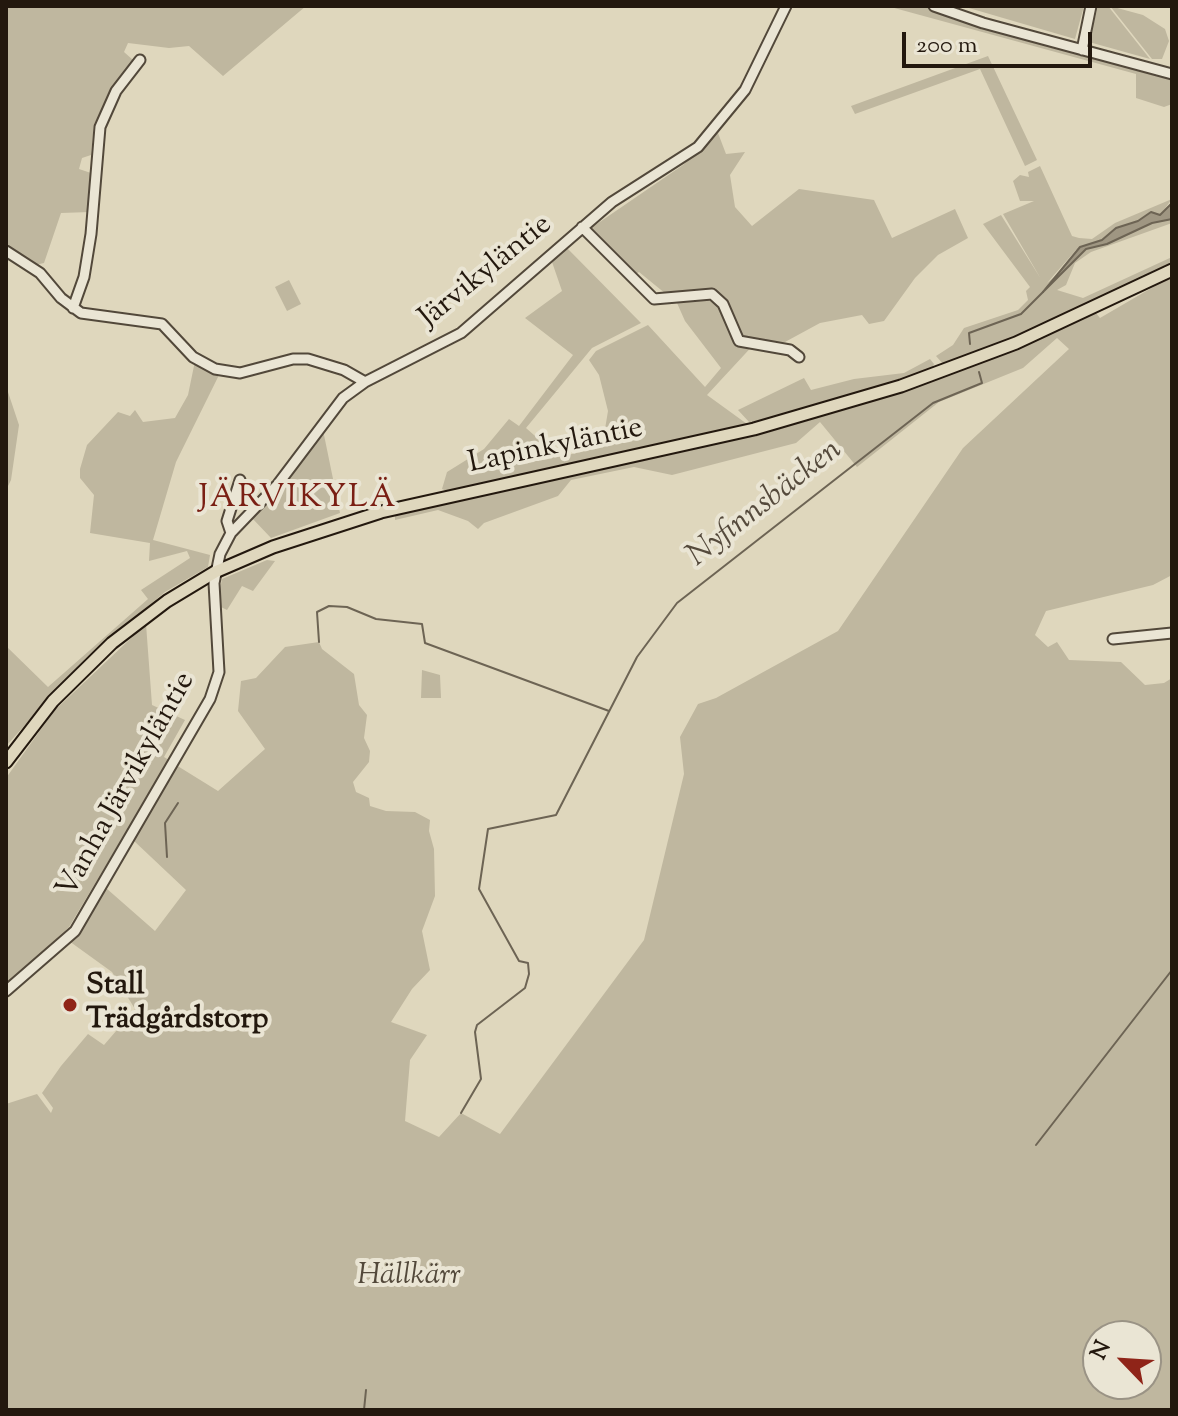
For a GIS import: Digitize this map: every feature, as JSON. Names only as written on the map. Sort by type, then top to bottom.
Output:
[{"type":"main road","name":"Lapinkyläntie","points":[[6,762],[53,701],[112,643],[167,601],[215,572],[273,547],[381,512],[754,429],[901,386],[1016,343],[1172,270]]},
{"type":"street","name":"Järvikyläntie","points":[[215,572],[231,533],[278,484],[330,411],[365,382],[461,333],[612,202],[679,162],[713,131],[751,79],[786,6]]},
{"type":"street","points":[[934,6],[950,14],[1172,74]]},
{"type":"street","points":[[1082,50],[1091,6]]},
{"type":"street","points":[[73,308],[84,277],[91,234],[100,127],[116,91],[140,60]]},
{"type":"street","points":[[582,227],[654,299],[712,294],[723,304],[739,341],[790,350],[799,357]]},
{"type":"street","points":[[6,251],[40,273],[73,308],[90,316],[162,324],[193,357],[222,372],[240,373],[293,359],[308,359],[344,370],[365,382]]},
{"type":"street","points":[[231,533],[227,521],[240,480]]},
{"type":"street","name":"Vanha Järvikyläntie","points":[[6,991],[75,931],[210,699],[219,672],[215,572]]},
{"type":"street","points":[[1113,639],[1172,633]]},
{"type":"green space","points":[[6,6],[306,6],[223,76],[189,46],[169,48],[128,43],[124,52],[133,60],[112,89],[94,124],[91,155],[82,158],[79,169],[91,173],[90,212],[61,213],[44,263],[35,265],[6,246]]},
{"type":"green space","points":[[887,6],[927,6],[952,19],[1172,78],[1172,104],[1164,107],[1136,98],[1136,74]]},
{"type":"green space","points":[[962,6],[1084,6],[1075,39]]},
{"type":"green space","points":[[1098,6],[1108,6],[1150,59],[1089,42]]},
{"type":"green space","points":[[1110,6],[1143,15],[1165,29],[1169,41],[1162,59],[1152,59]]},
{"type":"green space","points":[[988,56],[1037,160],[1025,166],[980,69],[855,114],[851,106]]},
{"type":"green space","points":[[718,133],[726,154],[745,152],[730,175],[735,207],[752,226],[799,189],[874,200],[892,238],[955,209],[968,238],[938,255],[915,278],[884,321],[869,324],[862,315],[820,323],[785,342],[757,341],[707,395],[747,424],[447,491],[442,489],[447,472],[484,449],[509,419],[519,426],[573,355],[525,318],[562,291],[552,262],[567,248],[641,323],[592,348],[526,428],[559,457],[602,447],[608,411],[599,375],[589,360],[596,351],[648,325],[705,387],[721,368],[685,321],[677,303],[639,272],[633,276],[591,228],[683,165]]},
{"type":"green space","points":[[1040,166],[1072,236],[1079,238],[1092,239],[1115,223],[1172,199],[1160,215],[1151,212],[1138,221],[1116,228],[1102,240],[1076,250],[1047,283],[1086,249],[1107,244],[1152,223],[1172,219],[1172,223],[1091,252],[1075,263],[1066,285],[1057,290],[1083,298],[1172,257],[1172,265],[1050,323],[943,364],[936,356],[953,345],[964,328],[1018,310],[1028,300],[1026,291],[1030,287],[983,224],[1001,215],[1041,279],[1003,214],[1034,201],[1020,201],[1013,181],[1020,175],[1029,177],[1028,172]]},
{"type":"green space","name":"Hällkärr","points":[[1172,276],[1172,575],[1153,585],[1046,611],[1035,635],[1048,647],[1057,642],[1069,660],[1121,662],[1145,685],[1164,683],[1172,678],[1172,1410],[6,1410],[6,1104],[37,1094],[51,1113],[53,1108],[42,1093],[61,1066],[88,1034],[104,1045],[135,1009],[112,972],[69,941],[106,888],[155,931],[186,890],[133,840],[176,765],[218,791],[265,749],[238,711],[241,681],[256,678],[285,647],[319,642],[322,649],[354,674],[359,705],[367,715],[364,738],[370,751],[369,762],[353,782],[356,792],[369,798],[370,806],[386,811],[415,812],[430,820],[429,831],[434,849],[435,896],[422,931],[430,970],[412,989],[391,1022],[427,1035],[410,1060],[405,1121],[439,1137],[461,1113],[500,1134],[644,940],[684,774],[680,737],[698,704],[716,698],[838,631],[963,448],[1069,349],[1057,338],[1023,368],[939,402],[857,467],[820,422],[796,443],[672,475],[634,467],[571,480],[558,496],[484,523],[478,529],[468,521],[438,510],[395,520],[395,514],[723,442],[853,406],[981,363],[1096,313],[1100,318]]},
{"type":"green space","points":[[289,280],[301,304],[287,311],[275,287]]},
{"type":"green space","points":[[930,359],[934,364],[932,369],[909,378],[750,423],[738,410],[804,378],[811,390],[854,379],[904,373]]},
{"type":"green space","points":[[195,361],[219,375],[176,462],[153,540],[210,555],[208,567],[165,592],[86,658],[6,746],[6,646],[48,687],[148,599],[141,590],[190,558],[187,551],[149,561],[150,543],[90,533],[94,495],[80,478],[80,469],[87,445],[118,412],[130,416],[135,410],[143,422],[175,418],[188,395]]},
{"type":"green space","points":[[6,386],[19,425],[11,480],[6,490]]},
{"type":"green space","points":[[323,430],[340,513],[271,538],[252,518],[281,491]]},
{"type":"green space","points":[[267,560],[275,561],[253,591],[242,586],[227,610],[217,605],[222,579]]},
{"type":"green space","points":[[146,624],[152,705],[185,720],[164,757],[169,760],[69,927],[6,986],[6,778],[54,711]]},
{"type":"green space","points":[[422,670],[440,675],[441,698],[421,698]]},
{"type":"shaded area","points":[[1172,203],[1172,219],[1152,223],[1107,244],[1086,249],[1043,292],[1080,247],[1102,240],[1116,228],[1138,221],[1151,212],[1160,215]]},
{"type":"waterway","name":"Nyfinnsbäcken","points":[[970,344],[969,333],[1021,314],[1043,292]]},
{"type":"waterway","name":"Nyfinnsbäcken","points":[[461,1113],[481,1079],[475,1032],[477,1025],[525,988],[529,974],[528,963],[519,961],[479,889],[488,829],[556,815],[637,657],[677,603],[933,403],[982,383],[979,372]]},
{"type":"waterway","name":"Nyfinnsbäcken","points":[[319,642],[317,612],[329,606],[347,607],[376,619],[422,624],[425,643],[609,711]]},
{"type":"waterway","points":[[167,857],[165,823],[178,803]]},
{"type":"waterway","points":[[1036,1145],[1172,970]]},
{"type":"waterway","points":[[364,1410],[366,1390]]},
{"type":"place","name":"Stall Trädgårdstorp","points":[[70,1005]]},
{"type":"district","name":"JÄRVIKYLÄ","points":[[298,501]]}]
